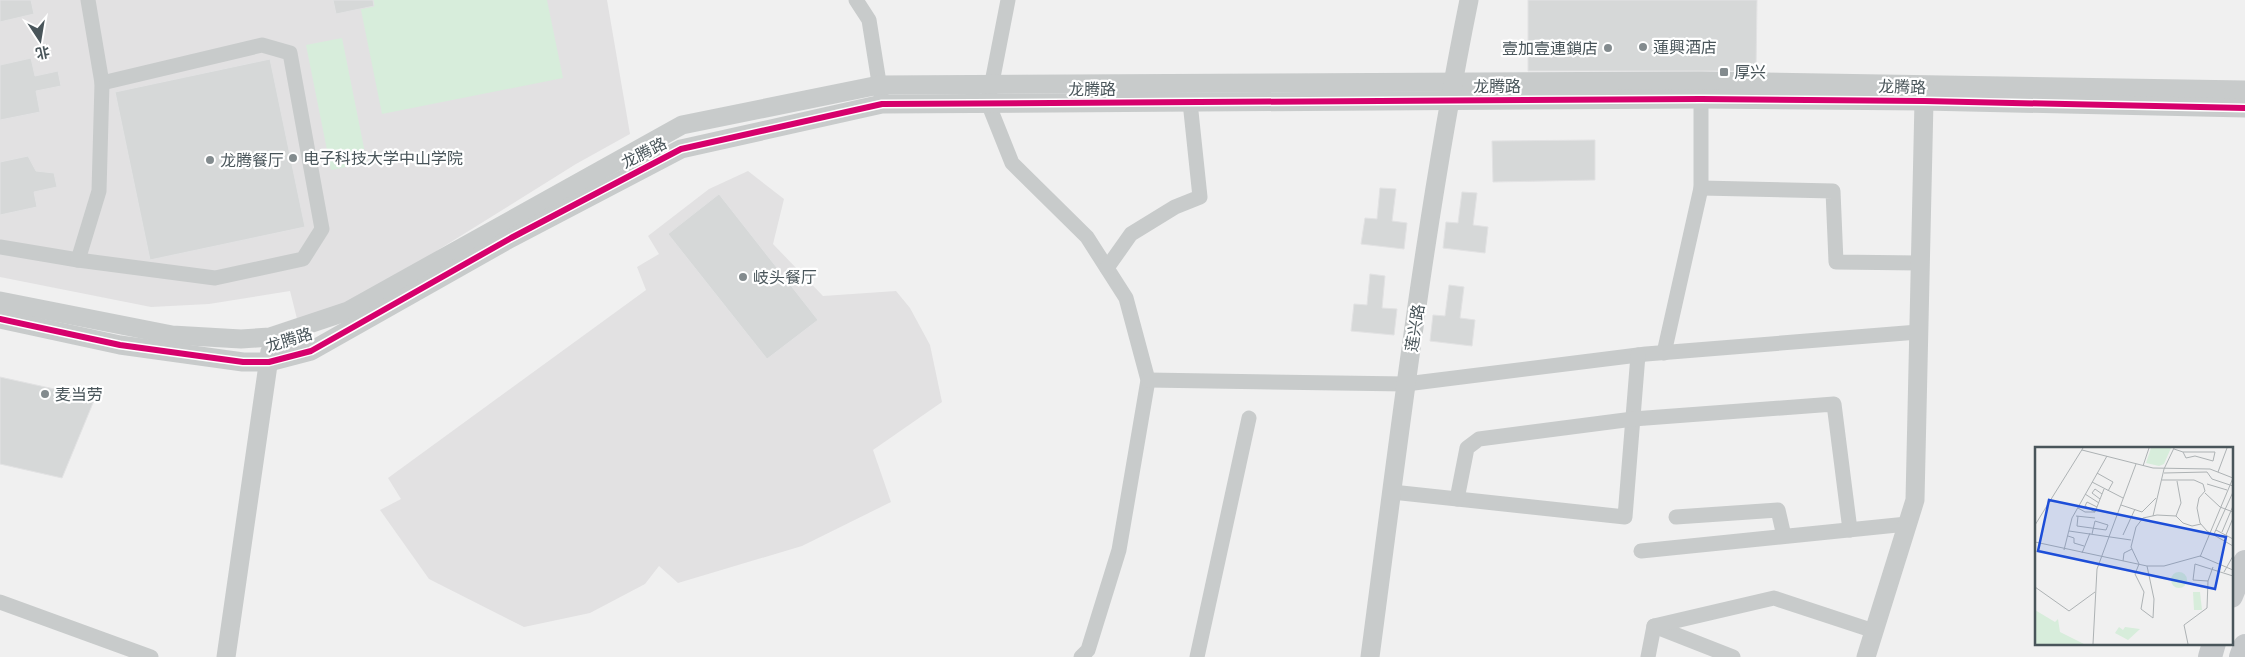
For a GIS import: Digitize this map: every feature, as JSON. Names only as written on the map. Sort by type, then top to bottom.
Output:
[{"type":"main road","points":[[2232,594],[2245,562]]},
{"type":"main road","points":[[2210,657],[2214,644]]},
{"type":"main road","points":[[2241,657],[2245,646]]},
{"type":"street","points":[[78,260],[99,191],[102,83],[88,0]]},
{"type":"street","points":[[856,0],[869,20],[882,104]]},
{"type":"street","points":[[1008,0],[990,94],[1012,163],[1087,237],[1126,298],[1148,380],[1119,550],[1088,650],[1081,657]]},
{"type":"street","name":"莲兴路","points":[[1370,657],[1406,384],[1451,91],[1469,0]]},
{"type":"street","points":[[0,247],[78,260],[215,278],[303,259],[322,229],[290,54],[262,44],[102,83]]},
{"type":"street","name":"龙腾路","points":[[0,301],[172,335],[241,339],[270,337],[348,311],[682,125],[879,85],[990,94],[1190,102],[1451,91],[1701,100],[1926,92],[2245,108]]},
{"type":"street","name":"龙腾路","points":[[0,319],[120,345],[243,362],[269,362],[311,351],[511,238],[681,150],[882,104],[990,94],[1451,91],[1926,92],[2245,90]]},
{"type":"street","points":[[1866,657],[1915,500],[1919,263],[1926,92]]},
{"type":"street","points":[[1664,353],[1701,188],[1701,100]]},
{"type":"street","points":[[1107,268],[1131,234],[1175,208],[1200,197],[1190,102]]},
{"type":"street","points":[[1701,188],[1833,191],[1836,262],[1919,263]]},
{"type":"street","points":[[1148,380],[1406,384],[1638,355],[1918,332]]},
{"type":"street","points":[[226,657],[269,362],[270,337]]},
{"type":"street","points":[[1392,492],[1625,517],[1638,355]]},
{"type":"street","points":[[1457,499],[1467,448],[1478,439],[1633,419],[1834,404],[1850,530]]},
{"type":"street","points":[[1197,657],[1249,418]]},
{"type":"street","points":[[1676,516],[1778,510],[1784,536]]},
{"type":"street","points":[[1642,551],[1908,524]]},
{"type":"street","points":[[1654,626],[1774,598],[1874,632]]},
{"type":"street","points":[[0,602],[151,657]]},
{"type":"street","points":[[1648,657],[1654,626]]},
{"type":"street","points":[[1654,626],[1733,657]]},
{"type":"shaded area","name":"电子科技大学中山学院","points":[[0,0],[607,0],[630,134],[576,164],[438,250],[383,292],[298,323],[290,291],[209,304],[151,307],[0,277]]},
{"type":"shaded area","points":[[748,171],[784,199],[773,244],[823,296],[896,291],[910,308],[930,345],[942,402],[873,450],[891,502],[802,546],[678,583],[659,566],[645,584],[590,613],[524,627],[429,579],[380,510],[401,499],[388,478],[646,290],[637,267],[659,254],[648,236],[709,189]]},
{"type":"green space","points":[[359,0],[547,0],[563,78],[382,114]]},
{"type":"green space","points":[[342,38],[367,163],[331,170],[306,45]]},
{"type":"building","points":[[0,0],[31,0],[34,14],[0,22]]},
{"type":"building","points":[[333,0],[373,0],[374,6],[336,14]]},
{"type":"building","name":"蓮興酒店","points":[[1528,0],[1757,0],[1756,71],[1528,71]]},
{"type":"building","points":[[31,58],[35,76],[58,71],[61,86],[36,91],[40,112],[0,120],[0,65]]},
{"type":"building","name":"龙腾餐厅","points":[[270,59],[305,227],[150,260],[115,92]]},
{"type":"building","points":[[1595,140],[1595,180],[1493,182],[1492,141]]},
{"type":"building","points":[[28,156],[36,171],[54,173],[57,187],[34,192],[37,207],[0,215],[0,162]]},
{"type":"building","points":[[1380,188],[1396,189],[1392,221],[1407,223],[1404,249],[1361,244],[1365,218],[1377,219]]},
{"type":"building","points":[[1462,192],[1477,193],[1473,225],[1488,227],[1485,253],[1443,248],[1446,222],[1458,223]]},
{"type":"building","name":"岐头餐厅","points":[[719,194],[818,320],[767,359],[668,234]]},
{"type":"building","points":[[1370,274],[1385,276],[1382,308],[1397,309],[1394,335],[1351,331],[1354,304],[1367,305]]},
{"type":"building","points":[[1449,285],[1464,287],[1460,318],[1475,320],[1472,346],[1430,341],[1433,315],[1445,316]]},
{"type":"building","points":[[0,377],[95,398],[62,478],[0,464]]},
{"type":"cycle path","points":[[0,319],[120,345],[243,362],[269,362],[311,351],[511,238],[681,149],[882,104],[1701,99],[1924,101],[2245,108]]},
{"type":"place","name":"蓮興酒店","points":[[1643,47]]},
{"type":"place","name":"壹加壹連鎖店","points":[[1608,48]]},
{"type":"place","name":"厚兴","points":[[1724,72]]},
{"type":"place","name":"电子科技大学中山学院","points":[[293,158]]},
{"type":"place","name":"龙腾餐厅","points":[[210,160]]},
{"type":"place","name":"岐头餐厅","points":[[743,277]]},
{"type":"place","name":"麦当劳","points":[[45,394]]}]
